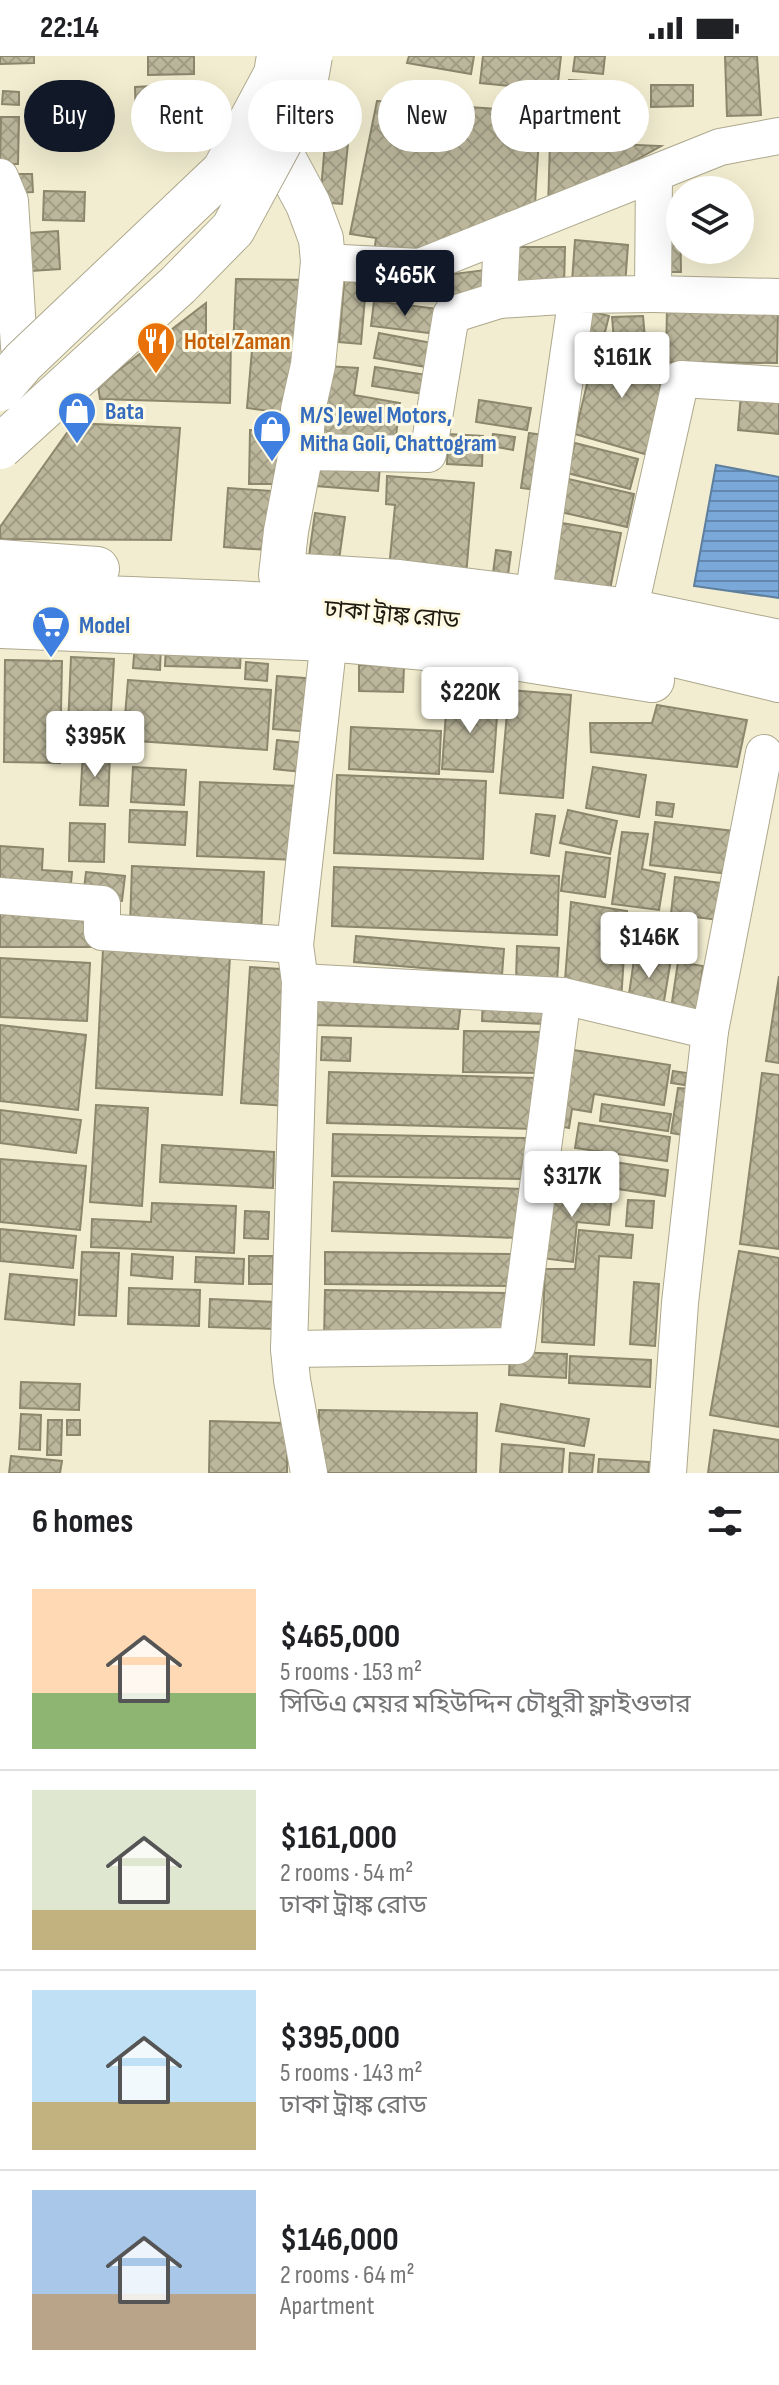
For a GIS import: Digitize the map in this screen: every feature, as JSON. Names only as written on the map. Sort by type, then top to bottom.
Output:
[{"type":"main road","points":[[0,389],[23,362],[224,171],[276,74],[279,56]]},
{"type":"main road","points":[[0,447],[178,285],[233,229],[302,101],[310,56]]},
{"type":"main road","points":[[281,575],[301,452],[303,410],[319,326],[323,262],[321,239],[308,204],[286,163]]},
{"type":"main road","name":"ঢাকা ট্রাঙ্ক রোড","points":[[0,562],[399,582],[629,611],[779,642]]},
{"type":"main road","name":"ঢাকা ট্রাঙ্ক রোড","points":[[0,595],[298,605],[525,626],[642,647],[779,680]]},
{"type":"main road","points":[[0,626],[329,639],[490,654],[636,676],[779,710]]},
{"type":"street","points":[[323,262],[420,267],[720,147],[779,136]]},
{"type":"street","points":[[653,294],[654,174]]},
{"type":"street","points":[[0,177],[10,201],[19,347]]},
{"type":"street","points":[[499,300],[502,235]]},
{"type":"street","points":[[533,599],[577,295]]},
{"type":"street","points":[[301,452],[428,454],[451,315],[499,300],[577,295],[779,297]]},
{"type":"street","points":[[629,611],[681,379],[779,385]]},
{"type":"street","points":[[309,1473],[289,1349],[300,982],[295,945],[329,639]]},
{"type":"street","points":[[668,1473],[680,1303],[710,1031],[764,753]]},
{"type":"street","points":[[0,896],[102,904],[102,932],[295,945]]},
{"type":"street","points":[[300,982],[563,996],[710,1031]]},
{"type":"street","points":[[289,1349],[517,1346],[563,996]]},
{"type":"water","points":[[716,465],[779,477],[779,598],[694,586]]},
{"type":"building","points":[[0,56],[34,56],[34,63],[0,64]]},
{"type":"building","points":[[148,56],[194,56],[194,74],[148,75]]},
{"type":"building","points":[[409,56],[474,56],[471,74],[407,63]]},
{"type":"building","points":[[483,56],[561,56],[558,80],[491,80],[491,84],[480,83]]},
{"type":"building","points":[[575,56],[605,56],[603,74],[573,71]]},
{"type":"building","points":[[725,56],[757,56],[761,115],[727,116]]},
{"type":"building","points":[[651,85],[693,85],[693,106],[651,107]]},
{"type":"building","points":[[3,91],[19,92],[19,105],[2,104]]},
{"type":"building","points":[[377,101],[378,152],[475,152],[475,107],[491,108],[491,152],[538,152],[535,205],[419,261],[373,261],[376,238],[350,234]]},
{"type":"building","points":[[1,117],[19,117],[18,164],[0,164]]},
{"type":"building","points":[[649,145],[661,146],[548,209],[550,152],[649,152]]},
{"type":"building","points":[[324,152],[347,152],[342,204],[320,202]]},
{"type":"building","points":[[11,174],[32,174],[33,192],[12,193]]},
{"type":"building","points":[[44,191],[85,192],[84,221],[43,220]]},
{"type":"building","points":[[58,231],[60,269],[31,271],[29,233]]},
{"type":"building","points":[[575,240],[628,245],[625,286],[572,282]]},
{"type":"building","points":[[512,247],[565,247],[564,287],[511,286]]},
{"type":"building","points":[[667,264],[681,264],[681,272],[667,272]]},
{"type":"building","points":[[485,270],[488,292],[432,299],[429,277]]},
{"type":"building","points":[[345,272],[367,274],[361,344],[339,342]]},
{"type":"building","points":[[381,272],[424,274],[422,297],[380,295]]},
{"type":"building","points":[[236,279],[311,280],[293,414],[247,408],[252,350],[233,350]]},
{"type":"building","points":[[374,301],[439,309],[436,334],[371,326]]},
{"type":"building","points":[[206,303],[206,335],[231,335],[230,403],[100,399],[98,386]]},
{"type":"building","points":[[667,307],[778,308],[777,363],[666,362]]},
{"type":"building","points":[[585,310],[609,316],[602,344],[579,339]]},
{"type":"building","points":[[643,316],[645,338],[614,340],[612,317]]},
{"type":"building","points":[[379,333],[437,344],[432,368],[374,358]]},
{"type":"building","points":[[595,351],[656,351],[662,399],[648,455],[575,434]]},
{"type":"building","points":[[326,366],[358,368],[354,395],[400,403],[394,452],[316,442]]},
{"type":"building","points":[[375,367],[427,375],[424,394],[372,386]]},
{"type":"building","points":[[741,394],[779,398],[779,434],[738,430]]},
{"type":"building","points":[[479,400],[531,408],[527,430],[476,422]]},
{"type":"building","points":[[74,423],[180,428],[171,540],[0,539],[0,527]]},
{"type":"building","points":[[250,430],[284,431],[284,484],[249,484]]},
{"type":"building","points":[[529,433],[551,436],[544,491],[521,488]]},
{"type":"building","points":[[448,434],[483,436],[482,466],[447,464]]},
{"type":"building","points":[[493,434],[515,437],[513,450],[491,446]]},
{"type":"building","points":[[575,443],[638,459],[630,489],[567,473]]},
{"type":"building","points":[[306,459],[380,465],[378,491],[303,485]]},
{"type":"building","points":[[387,476],[474,483],[466,576],[389,569],[395,505],[386,504]]},
{"type":"building","points":[[564,478],[634,494],[627,527],[556,511]]},
{"type":"building","points":[[228,488],[285,492],[281,551],[224,547]]},
{"type":"building","points":[[315,513],[345,517],[339,560],[309,556]]},
{"type":"building","points":[[556,522],[621,533],[609,595],[545,584]]},
{"type":"building","points":[[496,550],[511,552],[508,575],[493,573]]},
{"type":"building","points":[[135,643],[161,645],[160,670],[133,668]]},
{"type":"building","points":[[166,645],[241,648],[240,668],[165,666]]},
{"type":"building","points":[[71,657],[114,659],[110,729],[68,727]]},
{"type":"building","points":[[5,660],[62,661],[60,763],[4,762]]},
{"type":"building","points":[[246,662],[268,664],[267,681],[245,679]]},
{"type":"building","points":[[359,665],[404,666],[403,692],[359,691]]},
{"type":"building","points":[[277,676],[318,679],[313,732],[273,729]]},
{"type":"building","points":[[128,680],[271,690],[267,750],[123,740]]},
{"type":"building","points":[[509,690],[571,695],[563,798],[500,793]]},
{"type":"building","points":[[447,698],[498,702],[493,772],[442,769]]},
{"type":"building","points":[[657,705],[747,720],[737,767],[591,752],[590,723],[652,723]]},
{"type":"building","points":[[351,727],[441,731],[439,774],[349,769]]},
{"type":"building","points":[[277,740],[315,744],[312,773],[274,769]]},
{"type":"building","points":[[83,751],[110,753],[108,806],[80,805]]},
{"type":"building","points":[[133,767],[186,770],[184,805],[131,802]]},
{"type":"building","points":[[593,767],[646,775],[639,817],[586,808]]},
{"type":"building","points":[[337,775],[486,781],[483,859],[334,853]]},
{"type":"building","points":[[200,782],[300,786],[297,860],[197,856]]},
{"type":"building","points":[[657,802],[674,804],[672,817],[656,815]]},
{"type":"building","points":[[130,810],[187,812],[185,845],[129,842]]},
{"type":"building","points":[[568,810],[617,821],[610,854],[560,843]]},
{"type":"building","points":[[536,814],[555,816],[549,856],[531,853]]},
{"type":"building","points":[[655,822],[734,831],[729,874],[650,865]]},
{"type":"building","points":[[70,823],[105,824],[104,862],[69,861]]},
{"type":"building","points":[[622,832],[648,834],[642,869],[665,874],[659,910],[612,904]]},
{"type":"building","points":[[0,846],[43,849],[42,870],[72,872],[70,894],[0,889]]},
{"type":"building","points":[[566,852],[610,858],[605,897],[561,891]]},
{"type":"building","points":[[132,866],[264,872],[261,932],[130,926]]},
{"type":"building","points":[[334,867],[559,876],[557,935],[332,926]]},
{"type":"building","points":[[86,872],[125,876],[122,901],[83,897]]},
{"type":"building","points":[[675,877],[722,883],[718,920],[671,914]]},
{"type":"building","points":[[571,902],[627,911],[621,1001],[564,993]]},
{"type":"building","points":[[0,908],[97,909],[97,947],[0,947]]},
{"type":"building","points":[[356,936],[504,949],[502,975],[354,962]]},
{"type":"building","points":[[517,946],[559,948],[557,982],[516,980]]},
{"type":"building","points":[[103,949],[230,956],[222,1095],[96,1088]]},
{"type":"building","points":[[635,953],[671,959],[663,1007],[628,1001]]},
{"type":"building","points":[[0,958],[90,963],[87,1021],[0,1017]]},
{"type":"building","points":[[678,962],[703,966],[697,1012],[671,1009]]},
{"type":"building","points":[[250,967],[295,970],[287,1106],[241,1103]]},
{"type":"building","points":[[779,976],[779,1063],[766,1061]]},
{"type":"building","points":[[315,986],[462,994],[458,1029],[315,1025]]},
{"type":"building","points":[[483,997],[545,1000],[544,1024],[482,1021]]},
{"type":"building","points":[[0,1025],[86,1035],[78,1110],[0,1101]]},
{"type":"building","points":[[464,1031],[543,1032],[542,1073],[463,1072]]},
{"type":"building","points":[[322,1037],[351,1038],[350,1061],[321,1060]]},
{"type":"building","points":[[567,1049],[670,1065],[664,1105],[594,1094],[591,1112],[572,1109],[569,1128],[555,1125]]},
{"type":"building","points":[[673,1071],[687,1073],[685,1085],[671,1083]]},
{"type":"building","points":[[329,1072],[538,1078],[536,1129],[327,1123]]},
{"type":"building","points":[[762,1073],[779,1075],[779,1249],[740,1244]]},
{"type":"building","points":[[678,1088],[690,1089],[683,1135],[671,1133]]},
{"type":"building","points":[[602,1104],[671,1114],[668,1131],[600,1121]]},
{"type":"building","points":[[96,1105],[148,1108],[142,1206],[90,1202]]},
{"type":"building","points":[[0,1110],[81,1120],[76,1153],[0,1143]]},
{"type":"building","points":[[579,1123],[670,1137],[667,1161],[575,1148]]},
{"type":"building","points":[[333,1134],[526,1138],[525,1179],[332,1176]]},
{"type":"building","points":[[162,1145],[274,1152],[273,1188],[160,1182]]},
{"type":"building","points":[[574,1156],[668,1170],[665,1196],[570,1182]]},
{"type":"building","points":[[0,1159],[86,1166],[80,1230],[0,1222]]},
{"type":"building","points":[[334,1182],[522,1189],[520,1238],[332,1231]]},
{"type":"building","points":[[551,1187],[612,1192],[609,1225],[577,1222],[573,1262],[541,1258]]},
{"type":"building","points":[[628,1200],[654,1201],[652,1228],[626,1226]]},
{"type":"building","points":[[152,1203],[236,1206],[234,1253],[91,1247],[92,1219],[151,1222]]},
{"type":"building","points":[[245,1211],[269,1212],[268,1239],[244,1238]]},
{"type":"building","points":[[0,1229],[76,1236],[73,1268],[0,1261]]},
{"type":"building","points":[[579,1230],[633,1235],[631,1258],[599,1256],[594,1345],[542,1342],[545,1269],[575,1269]]},
{"type":"building","points":[[739,1251],[779,1258],[779,1427],[710,1415]]},
{"type":"building","points":[[82,1252],[119,1253],[116,1316],[79,1315]]},
{"type":"building","points":[[325,1252],[519,1254],[519,1286],[325,1284]]},
{"type":"building","points":[[132,1254],[173,1257],[172,1279],[131,1275]]},
{"type":"building","points":[[249,1256],[273,1256],[273,1284],[249,1284]]},
{"type":"building","points":[[196,1257],[244,1259],[243,1284],[195,1282]]},
{"type":"building","points":[[10,1274],[77,1280],[74,1325],[5,1319]]},
{"type":"building","points":[[634,1282],[659,1284],[655,1346],[630,1344]]},
{"type":"building","points":[[129,1288],[200,1290],[199,1326],[128,1324]]},
{"type":"building","points":[[325,1290],[507,1293],[506,1345],[324,1341]]},
{"type":"building","points":[[210,1299],[276,1302],[275,1329],[209,1327]]},
{"type":"building","points":[[510,1352],[567,1354],[566,1378],[509,1375]]},
{"type":"building","points":[[570,1356],[651,1360],[650,1387],[569,1383]]},
{"type":"building","points":[[21,1382],[80,1384],[79,1410],[20,1408]]},
{"type":"building","points":[[501,1404],[589,1419],[584,1446],[496,1431]]},
{"type":"building","points":[[319,1410],[477,1413],[476,1473],[318,1473]]},
{"type":"building","points":[[21,1414],[41,1415],[40,1450],[19,1449]]},
{"type":"building","points":[[48,1420],[62,1420],[61,1455],[47,1455]]},
{"type":"building","points":[[67,1420],[80,1420],[80,1435],[67,1435]]},
{"type":"building","points":[[210,1421],[287,1423],[287,1473],[209,1473]]},
{"type":"building","points":[[714,1430],[779,1440],[779,1473],[708,1473]]},
{"type":"building","points":[[502,1444],[564,1449],[562,1473],[500,1473]]},
{"type":"building","points":[[570,1453],[594,1455],[592,1473],[569,1473]]},
{"type":"building","points":[[11,1456],[62,1461],[60,1473],[9,1473]]},
{"type":"building","points":[[599,1459],[649,1462],[648,1473],[598,1473]]},
{"type":"place","name":"Hotel Zaman","points":[[156,375]]},
{"type":"place","name":"Bata","points":[[77,445]]},
{"type":"place","name":"M/S Jewel Motors, Mitha Goli, Chattogram","points":[[272,463]]},
{"type":"place","name":"Model","points":[[51,659]]}]
